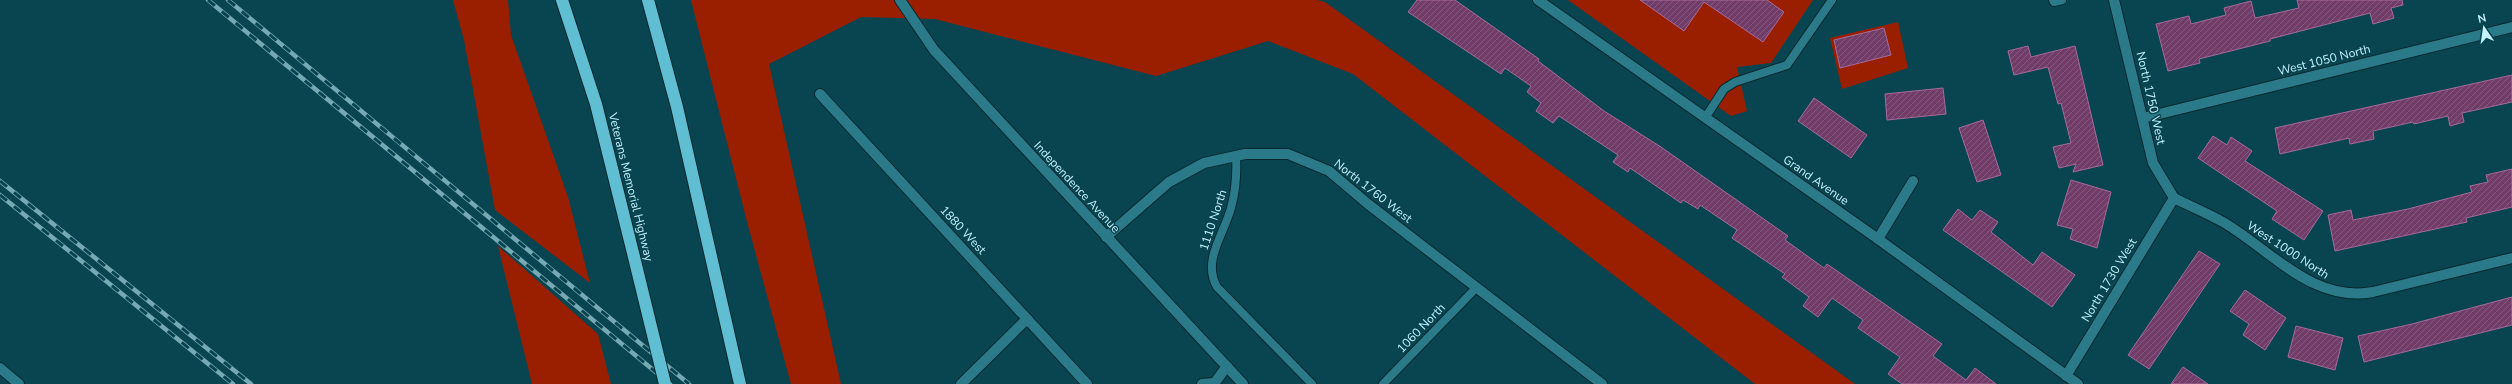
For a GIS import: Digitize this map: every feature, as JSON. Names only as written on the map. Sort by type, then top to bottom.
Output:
[{"type":"highway","name":"Veterans Memorial Highway","points":[[562,0],[596,104],[665,384]]},
{"type":"highway","points":[[648,0],[677,107],[740,384]]},
{"type":"street","name":"Independence Avenue","points":[[900,0],[934,50],[1243,384]]},
{"type":"street","name":"Grand Avenue","points":[[1538,0],[1878,239],[2078,384]]},
{"type":"street","name":"North 1750 West","points":[[2114,0],[2153,163],[2174,198]]},
{"type":"street","name":"West 1050 North","points":[[2143,118],[2512,27]]},
{"type":"street","name":"1880 West","points":[[820,94],[1087,384]]},
{"type":"street","name":"North 1760 West","points":[[1106,237],[1169,182],[1204,163],[1236,156],[1288,154],[1329,171],[1368,204],[1602,384]]},
{"type":"street","points":[[1878,239],[1913,181]]},
{"type":"street","name":"West 1000 North","points":[[2174,198],[2223,222],[2305,279],[2322,289],[2338,293],[2361,294],[2373,292],[2512,258]]},
{"type":"street","name":"North 1730 West","points":[[2066,376],[2174,198]]},
{"type":"street","points":[[961,384],[1028,319]]},
{"type":"street","points":[[1202,384],[1214,384],[1227,366]]},
{"type":"street","points":[[0,368],[19,384]]},
{"type":"lane","points":[[1705,118],[1724,89],[1735,82],[1786,65],[1832,0]]},
{"type":"lane","points":[[2053,0],[2054,2],[2062,0]]},
{"type":"lane","name":"1110 North","points":[[1236,156],[1237,180],[1231,209],[1211,268],[1212,278],[1217,287],[1312,384]]},
{"type":"lane","name":"1060 North","points":[[1383,384],[1476,288]]},
{"type":"shaded area","points":[[453,0],[508,0],[511,35],[568,197],[590,283],[495,210],[464,40]]},
{"type":"shaded area","points":[[691,0],[1317,0],[1325,2],[1855,384],[1755,384],[1353,74],[1268,41],[1156,76],[935,19],[861,17],[769,64],[841,384],[791,384],[746,218]]},
{"type":"shaded area","points":[[1568,0],[1813,0],[1771,63],[1737,67],[1747,111],[1731,116]]},
{"type":"shaded area","points":[[1898,22],[1908,68],[1842,89],[1830,38]]},
{"type":"shaded area","points":[[498,246],[598,334],[611,384],[532,384]]},
{"type":"building","points":[[1417,0],[1455,0],[1539,59],[1538,61],[1604,111],[1661,147],[1788,236],[1785,240],[1824,268],[1827,264],[1942,344],[1933,356],[1966,380],[1975,368],[1996,384],[1902,384],[1888,374],[1900,357],[1858,328],[1863,320],[1832,298],[1818,317],[1803,306],[1809,297],[1782,277],[1785,274],[1732,238],[1737,230],[1700,205],[1698,209],[1683,200],[1681,203],[1630,168],[1628,172],[1613,162],[1618,155],[1559,116],[1553,123],[1536,111],[1541,103],[1527,92],[1531,86],[1505,68],[1501,74],[1408,12]]},
{"type":"building","points":[[1640,0],[1767,0],[1784,12],[1763,42],[1704,2],[1684,31]]},
{"type":"building","points":[[2297,0],[2402,0],[2403,5],[2391,8],[2394,18],[2373,24],[2370,13],[2199,59],[2200,63],[2168,71],[2156,24],[2189,16],[2191,24],[2226,15],[2224,8],[2251,1],[2255,18],[2299,8]]},
{"type":"building","points":[[1884,28],[1891,55],[1840,68],[1834,40]]},
{"type":"building","points":[[2028,46],[2031,57],[2075,46],[2103,165],[2073,172],[2076,164],[2059,168],[2053,147],[2071,143],[2061,103],[2058,104],[2048,67],[2014,75],[2008,51]]},
{"type":"building","points":[[2512,75],[2512,102],[2462,113],[2464,122],[2450,126],[2448,116],[2414,124],[2413,122],[2373,131],[2374,139],[2350,144],[2349,138],[2280,154],[2275,128]]},
{"type":"building","points":[[1943,88],[1946,114],[1887,120],[1885,94]]},
{"type":"building","points":[[1814,98],[1867,135],[1851,158],[1798,121]]},
{"type":"building","points":[[1983,120],[2001,175],[1977,182],[1959,128]]},
{"type":"building","points":[[2213,136],[2227,145],[2231,137],[2252,151],[2245,161],[2323,211],[2304,240],[2272,219],[2277,211],[2198,158]]},
{"type":"building","points":[[2512,169],[2512,207],[2466,218],[2467,222],[2335,251],[2328,215],[2351,210],[2353,220],[2408,209],[2472,192],[2470,186],[2488,182],[2486,175]]},
{"type":"building","points":[[2071,180],[2111,192],[2097,248],[2070,239],[2073,229],[2057,225]]},
{"type":"building","points":[[1958,209],[1972,220],[1980,210],[1998,222],[1991,232],[2033,265],[2042,252],[2075,275],[2052,307],[1943,230]]},
{"type":"building","points":[[2199,251],[2220,264],[2149,369],[2128,355]]},
{"type":"building","points":[[2245,290],[2286,318],[2265,350],[2243,335],[2249,324],[2230,311]]},
{"type":"building","points":[[2512,297],[2512,325],[2364,362],[2358,336],[2412,324]]},
{"type":"building","points":[[2296,326],[2343,338],[2335,370],[2288,357]]},
{"type":"building","points":[[2183,367],[2208,384],[2171,384]]},
{"type":"railway","points":[[208,0],[670,384]]},
{"type":"railway","points":[[228,0],[689,384]]},
{"type":"railway","points":[[0,181],[251,384]]},
{"type":"railway","points":[[0,195],[233,384]]}]
